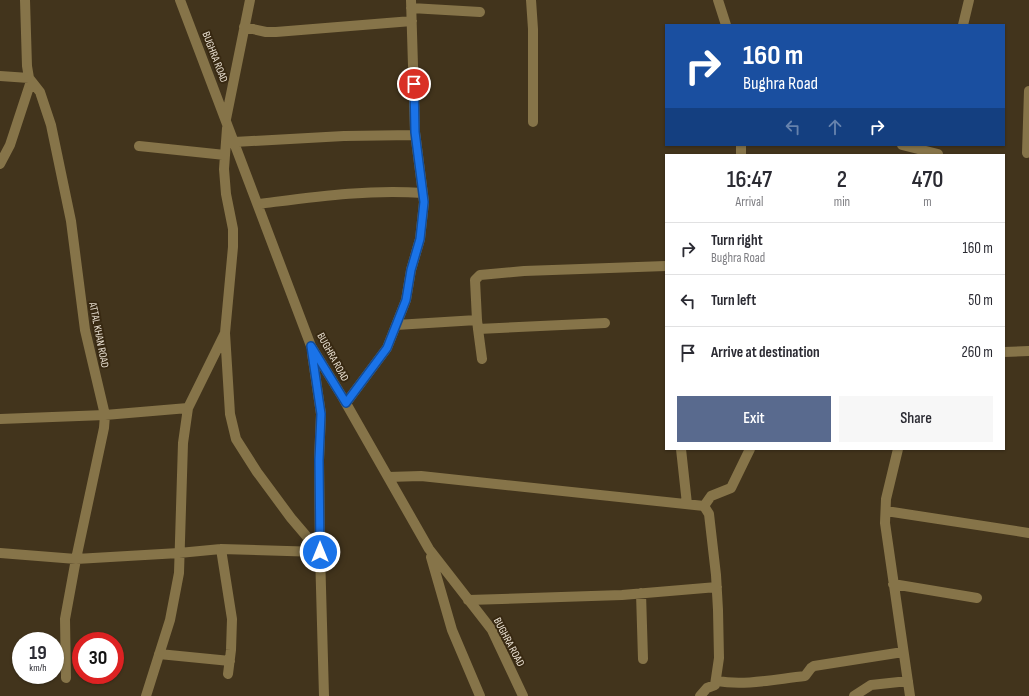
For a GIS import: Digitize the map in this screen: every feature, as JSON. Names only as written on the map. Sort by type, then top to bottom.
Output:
[{"type":"street","name":"ATTAL KHAN ROAD","points":[[25,0],[27,66],[30,80],[40,92],[51,125],[71,221],[85,330],[105,415],[104,428],[76,559],[65,619],[66,678]]},
{"type":"street","name":"BUGHRA ROAD","points":[[180,0],[311,346],[346,403],[429,549],[492,630],[523,696]]},
{"type":"street","points":[[250,0],[227,122],[224,169],[226,194],[233,229],[233,247],[225,333],[230,414],[236,439],[257,472],[291,518],[320,552]]},
{"type":"street","points":[[531,0],[533,29],[533,122]]},
{"type":"street","points":[[718,0],[726,24]]},
{"type":"street","points":[[963,24],[969,0]]},
{"type":"street","points":[[346,403],[383,354],[406,300],[411,270],[420,239],[424,193],[415,135],[411,4],[480,12]]},
{"type":"street","points":[[244,27],[266,32],[276,32],[412,22]]},
{"type":"street","points":[[0,76],[30,80],[12,140],[0,164]]},
{"type":"street","points":[[1027,152],[1029,91]]},
{"type":"street","points":[[234,142],[344,136],[415,135]]},
{"type":"street","points":[[139,146],[225,155]]},
{"type":"street","points":[[908,146],[939,151]]},
{"type":"street","points":[[258,204],[363,192],[396,191],[424,193]]},
{"type":"street","points":[[482,359],[474,287],[475,280],[480,275],[524,271],[665,266]]},
{"type":"street","points":[[396,325],[605,323]]},
{"type":"street","points":[[146,696],[170,620],[179,573],[183,443],[188,408],[225,333]]},
{"type":"street","points":[[311,346],[321,414],[319,460],[324,696]]},
{"type":"street","points":[[1005,352],[1029,351]]},
{"type":"street","points":[[0,419],[105,415],[188,408]]},
{"type":"street","points":[[681,450],[687,504]]},
{"type":"street","points":[[704,506],[711,496],[731,488],[748,457],[750,450]]},
{"type":"street","points":[[898,450],[886,499],[885,523],[910,696]]},
{"type":"street","points":[[388,477],[421,476],[704,506]]},
{"type":"street","points":[[700,696],[708,688],[715,685],[717,681],[717,587],[708,514],[704,506]]},
{"type":"street","points":[[886,511],[1029,533]]},
{"type":"street","points":[[0,553],[76,559],[221,549],[320,552]]},
{"type":"street","points":[[221,549],[232,619],[228,674]]},
{"type":"street","points":[[429,549],[452,630],[480,696]]},
{"type":"street","points":[[893,584],[977,598]]},
{"type":"street","points":[[468,600],[641,593],[717,587]]},
{"type":"street","points":[[641,593],[643,658]]},
{"type":"street","points":[[717,681],[726,683],[757,682],[805,676],[814,666],[903,652]]},
{"type":"street","points":[[159,654],[230,661]]},
{"type":"street","points":[[854,696],[871,685],[908,680]]},
{"type":"route","points":[[320,552],[319,460],[321,414],[320,396],[311,346],[346,403],[387,348],[406,300],[411,270],[420,239],[424,202],[421,169],[415,132],[414,84]]}]
